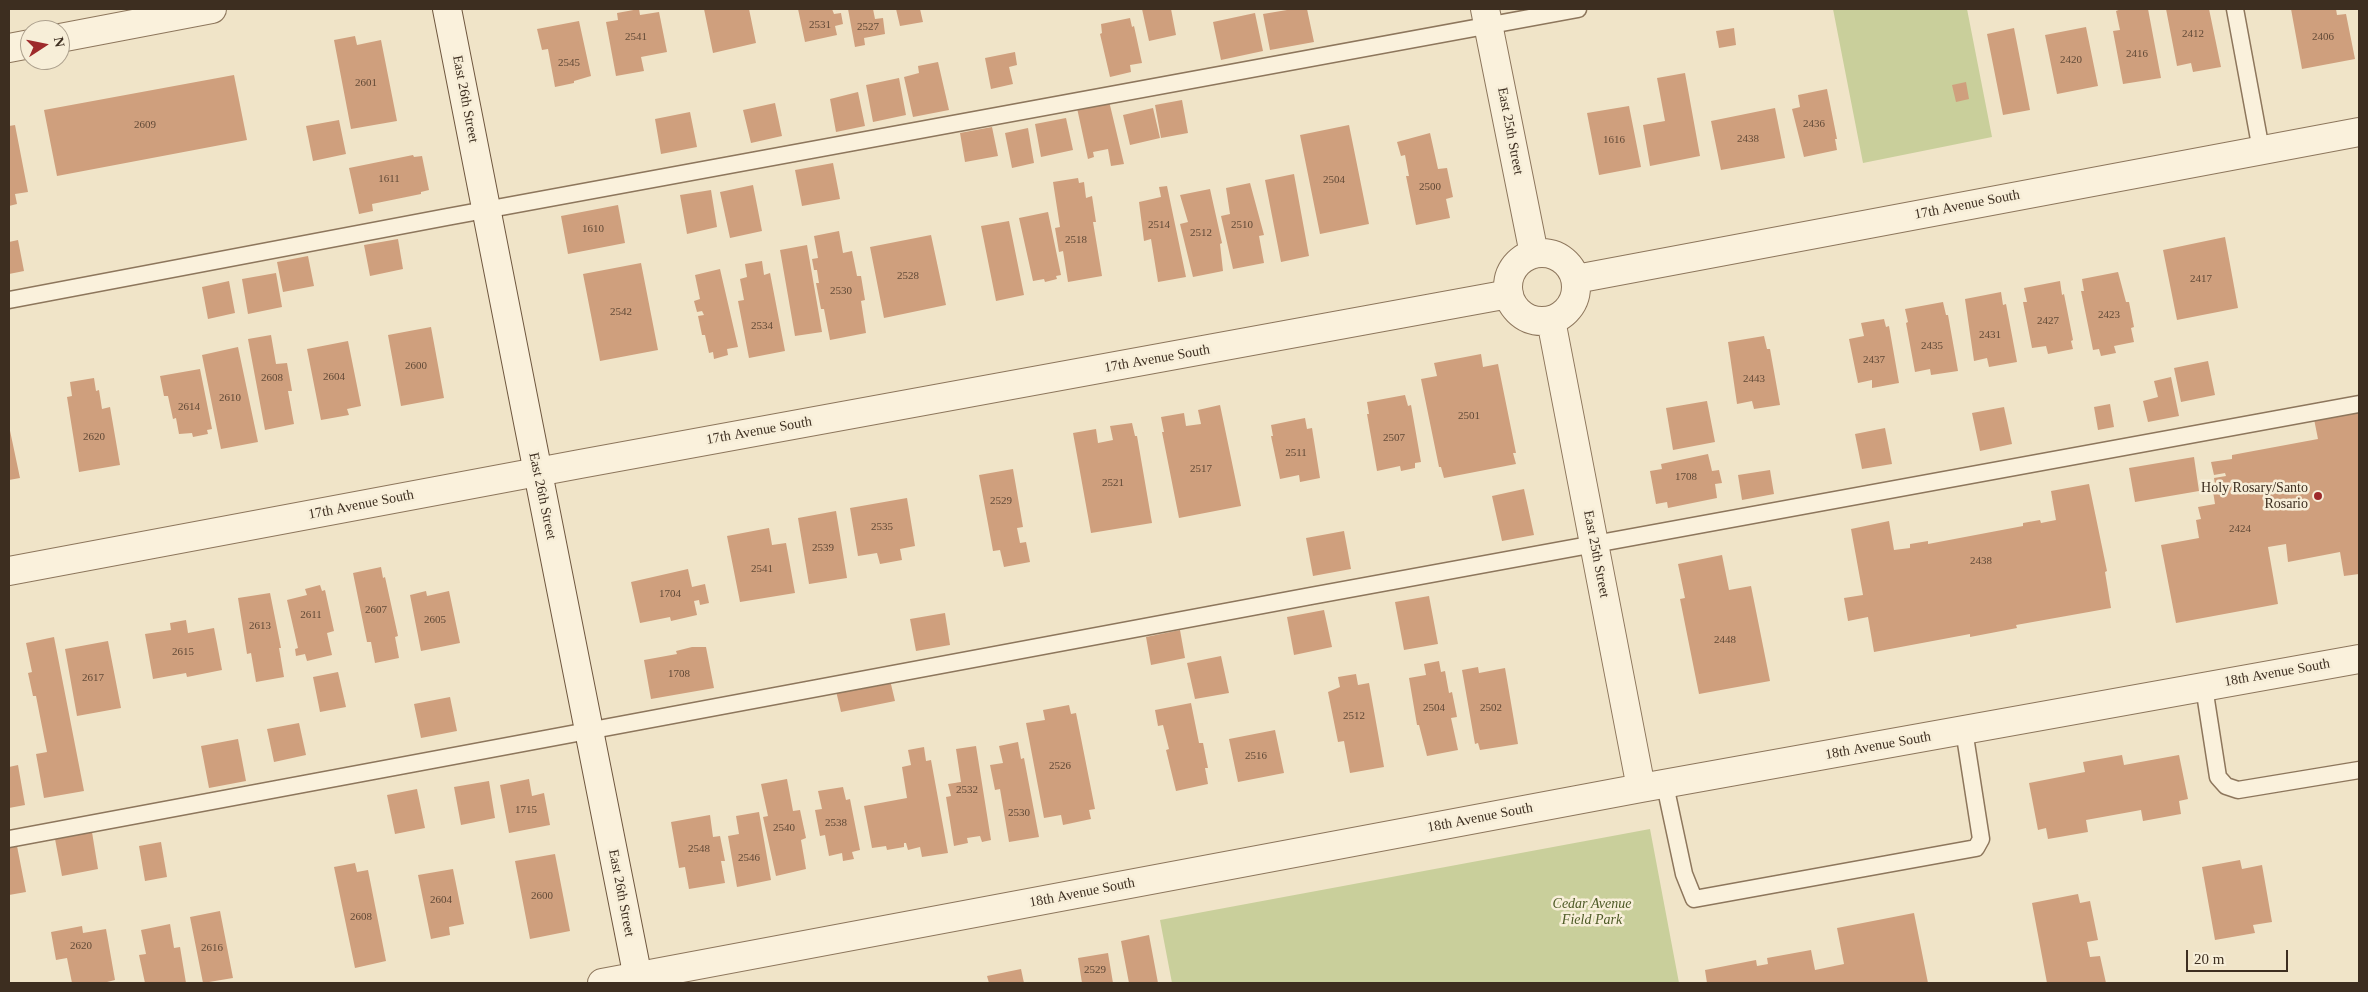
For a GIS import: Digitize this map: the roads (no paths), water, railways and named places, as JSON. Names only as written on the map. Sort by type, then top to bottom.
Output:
[{"type":"street","points":[[70,36],[212,9]]},
{"type":"street","name":"East 26th Street","points":[[447,9],[638,980]]},
{"type":"street","name":"East 25th Street","points":[[1487,17],[1534,254]]},
{"type":"street","name":"17th Avenue South","points":[[1576,279],[2359,132]]},
{"type":"street","points":[[1534,254],[1545,254],[1564,261],[1576,279],[1574,300],[1568,309],[1551,320],[1540,321],[1520,313],[1513,304],[1509,294],[1508,284],[1511,274],[1525,258],[1534,254]]},
{"type":"street","name":"17th Avenue South","points":[[9,571],[1509,294]]},
{"type":"street","name":"East 25th Street","points":[[1551,320],[1594,542],[1653,786]]},
{"type":"street","name":"18th Avenue South","points":[[602,983],[638,980],[1653,786],[2359,659]]},
{"type":"lane","points":[[9,300],[1487,17],[1578,9]]},
{"type":"lane","points":[[2235,9],[2260,150]]},
{"type":"lane","points":[[9,839],[1594,542],[2359,404]]},
{"type":"lane","points":[[2204,687],[2218,777],[2226,786],[2238,790],[2359,770]]},
{"type":"lane","points":[[1653,786],[1694,899],[1790,882],[1976,848],[1981,839],[1964,730]]},
{"type":"place","name":"Holy Rosary/Santo Rosario","points":[[2318,496]]},
{"type":"park label","name":"Cedar Avenue Field Park","points":[[1592,912]]}]
